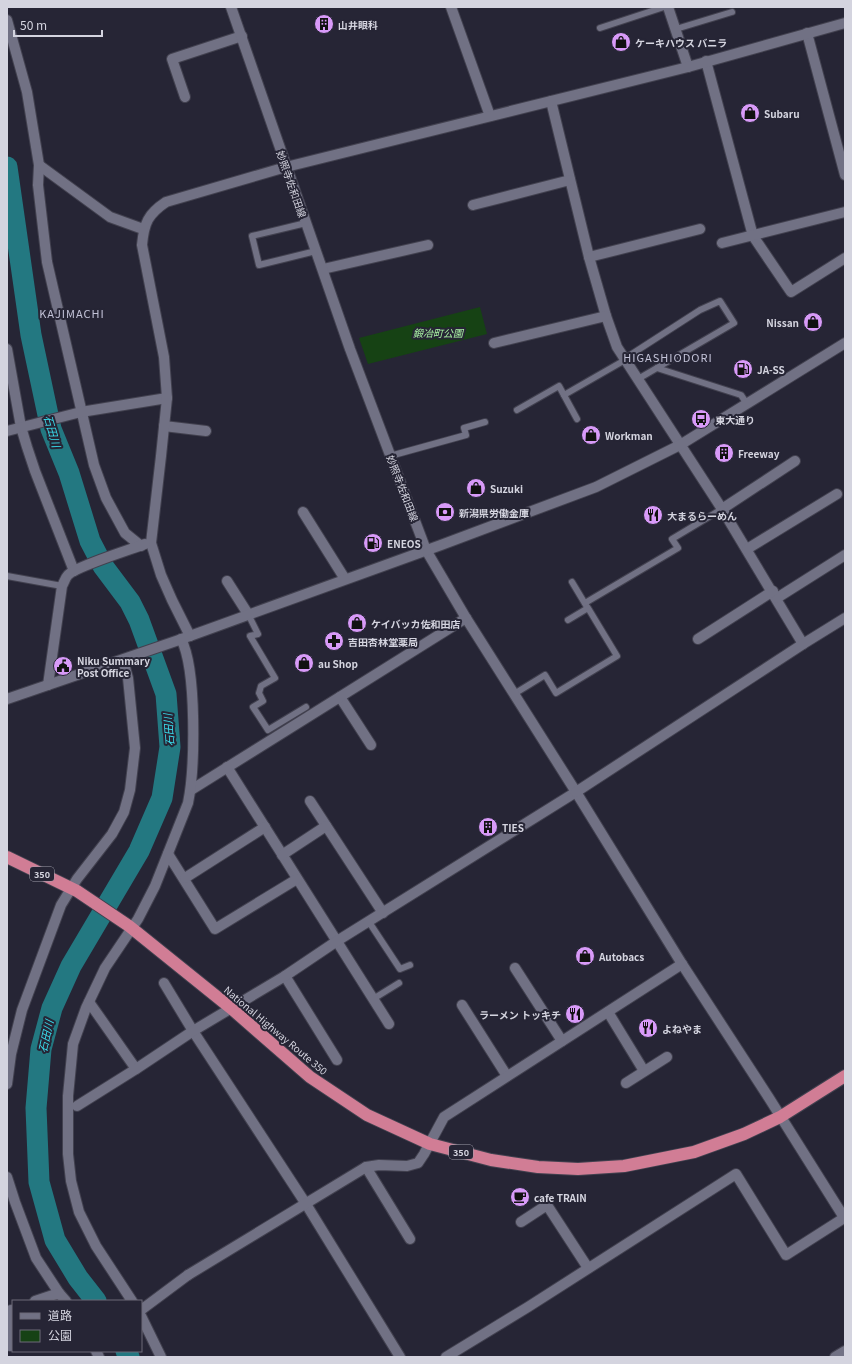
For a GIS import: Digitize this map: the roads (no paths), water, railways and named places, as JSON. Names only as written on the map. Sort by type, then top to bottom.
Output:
[{"type":"highway","name":"National Highway Route 350","points":[[7,857],[74,890],[130,927],[232,1009],[310,1077],[367,1115],[430,1144],[491,1160],[538,1167],[578,1169],[624,1166],[694,1152],[744,1134],[780,1117],[845,1076]]},
{"type":"street","name":"妙照寺佐和田線","points":[[231,7],[350,349],[426,550],[466,618],[682,964],[845,1219]]},
{"type":"street","points":[[451,7],[490,116]]},
{"type":"street","points":[[668,7],[688,66]]},
{"type":"street","points":[[7,20],[27,92],[39,165],[38,185],[47,262],[72,366],[79,413],[94,465],[106,498],[125,533],[141,546],[161,575],[186,647],[192,688],[193,750],[188,803],[155,886],[104,968],[73,1044],[68,1101],[68,1154],[71,1181],[79,1212],[96,1246],[131,1300]]},
{"type":"street","points":[[141,546],[164,426],[167,398],[164,357],[142,245],[143,229],[149,217],[157,208],[166,202],[286,168],[688,66],[845,23]]},
{"type":"street","points":[[807,33],[845,175]]},
{"type":"street","points":[[185,97],[172,58],[242,36]]},
{"type":"street","points":[[706,61],[753,236],[791,292],[845,258]]},
{"type":"street","points":[[551,101],[590,257],[606,316],[617,347],[722,509],[775,595],[803,644]]},
{"type":"street","points":[[39,165],[110,217],[143,229]]},
{"type":"street","points":[[473,205],[570,180]]},
{"type":"street","points":[[722,243],[845,212]]},
{"type":"street","points":[[590,257],[700,229]]},
{"type":"street","points":[[323,270],[428,245]]},
{"type":"street","points":[[494,343],[606,316]]},
{"type":"street","points":[[7,699],[125,659],[426,550],[596,486],[680,446],[845,344]]},
{"type":"street","points":[[8,355],[35,471],[78,569]]},
{"type":"street","points":[[7,431],[79,413],[167,398]]},
{"type":"street","points":[[164,426],[206,431]]},
{"type":"street","points":[[722,509],[795,461]]},
{"type":"street","points":[[747,549],[837,494]]},
{"type":"street","points":[[303,512],[345,579]]},
{"type":"street","points":[[48,685],[62,586],[68,574],[141,546]]},
{"type":"street","points":[[698,639],[845,555]]},
{"type":"street","points":[[227,581],[248,614]]},
{"type":"street","points":[[190,790],[466,618]]},
{"type":"street","points":[[77,1106],[193,1031],[285,976],[338,941],[576,792],[845,618]]},
{"type":"street","points":[[7,1084],[10,1042],[61,905],[74,890],[112,834],[124,812],[130,790],[135,748],[125,659]]},
{"type":"street","points":[[340,697],[371,745]]},
{"type":"street","points":[[228,767],[389,1024]]},
{"type":"street","points":[[310,801],[383,913]]},
{"type":"street","points":[[282,855],[326,826]]},
{"type":"street","points":[[185,878],[265,827]]},
{"type":"street","points":[[168,854],[185,878],[215,929],[297,879]]},
{"type":"street","points":[[142,1309],[188,1275],[366,1167],[379,1164],[407,1166],[418,1163],[444,1117],[682,964]]},
{"type":"street","points":[[515,968],[562,1041]]},
{"type":"street","points":[[285,976],[337,1060]]},
{"type":"street","points":[[164,983],[193,1031],[306,1204],[400,1357]]},
{"type":"street","points":[[89,1002],[136,1069]]},
{"type":"street","points":[[462,1005],[507,1076]]},
{"type":"street","points":[[608,1012],[644,1071]]},
{"type":"street","points":[[626,1082],[667,1057]]},
{"type":"street","points":[[366,1167],[410,1239]]},
{"type":"street","points":[[446,1357],[736,1174],[786,1255],[845,1219]]},
{"type":"street","points":[[7,1177],[14,1202],[36,1258],[65,1300]]},
{"type":"street","points":[[521,1222],[547,1205],[588,1268]]},
{"type":"street","points":[[38,1300],[59,1293]]},
{"type":"street","points":[[7,1300],[12,1309],[10,1346]]},
{"type":"street","points":[[142,1318],[161,1357]]},
{"type":"street","points":[[835,1357],[845,1351]]},
{"type":"lane","points":[[600,28],[664,7]]},
{"type":"lane","points":[[676,29],[732,12]]},
{"type":"lane","points":[[306,223],[252,236],[259,265],[316,251]]},
{"type":"lane","points":[[564,395],[625,360],[700,310],[720,301],[734,323],[638,380]]},
{"type":"lane","points":[[656,368],[741,395],[747,404]]},
{"type":"lane","points":[[517,410],[559,386],[577,419]]},
{"type":"lane","points":[[390,456],[466,435],[464,428],[486,422]]},
{"type":"lane","points":[[568,620],[587,606],[678,548],[672,539],[722,509]]},
{"type":"lane","points":[[7,576],[62,586]]},
{"type":"lane","points":[[514,694],[545,676],[556,693],[617,656],[572,582]]},
{"type":"lane","points":[[248,614],[258,634],[250,636],[275,678],[261,686],[259,693],[264,702],[254,707],[268,730],[306,706]]},
{"type":"lane","points":[[369,922],[400,969],[410,965]]},
{"type":"lane","points":[[373,999],[399,983]]},
{"type":"waterway","name":"石田川","points":[[7,167],[31,335],[51,429],[69,473],[90,541],[103,566],[130,602],[139,620],[166,694],[170,747],[162,798],[139,851],[71,966],[52,1008],[41,1049],[36,1108],[39,1182],[55,1240],[78,1278],[95,1300]]},
{"type":"waterway","name":"石田川","points":[[126,1352],[129,1357]]},
{"type":"place","name":"山井眼科","points":[[324,24]]},
{"type":"place","name":"ケーキハウス バニラ","points":[[621,42]]},
{"type":"place","name":"Subaru","points":[[750,113]]},
{"type":"place","name":"Nissan","points":[[813,322]]},
{"type":"place","name":"JA-SS","points":[[743,369]]},
{"type":"place","name":"東大通り","points":[[701,419]]},
{"type":"place","name":"Workman","points":[[591,435]]},
{"type":"place","name":"Freeway","points":[[724,453]]},
{"type":"place","name":"Suzuki","points":[[476,488]]},
{"type":"place","name":"新潟県労働金庫","points":[[445,512]]},
{"type":"place","name":"大まるらーめん","points":[[653,515]]},
{"type":"place","name":"ENEOS","points":[[373,543]]},
{"type":"place","name":"ケイバッカ佐和田店","points":[[357,623]]},
{"type":"place","name":"吉田杏林堂薬局","points":[[334,641]]},
{"type":"place","name":"au Shop","points":[[304,663]]},
{"type":"place","name":"Niku Summary Post Office","points":[[63,666]]},
{"type":"place","name":"TIES","points":[[488,827]]},
{"type":"place","name":"Autobacs","points":[[585,956]]},
{"type":"place","name":"ラーメン トッキチ","points":[[575,1014]]},
{"type":"place","name":"よねやま","points":[[648,1028]]},
{"type":"place","name":"cafe TRAIN","points":[[520,1197]]},
{"type":"district","name":"KAJIMACHI","points":[[72,313]]},
{"type":"district","name":"HIGASHIODORI","points":[[668,357]]},
{"type":"park label","name":"鍛冶町公園","points":[[438,332]]}]
